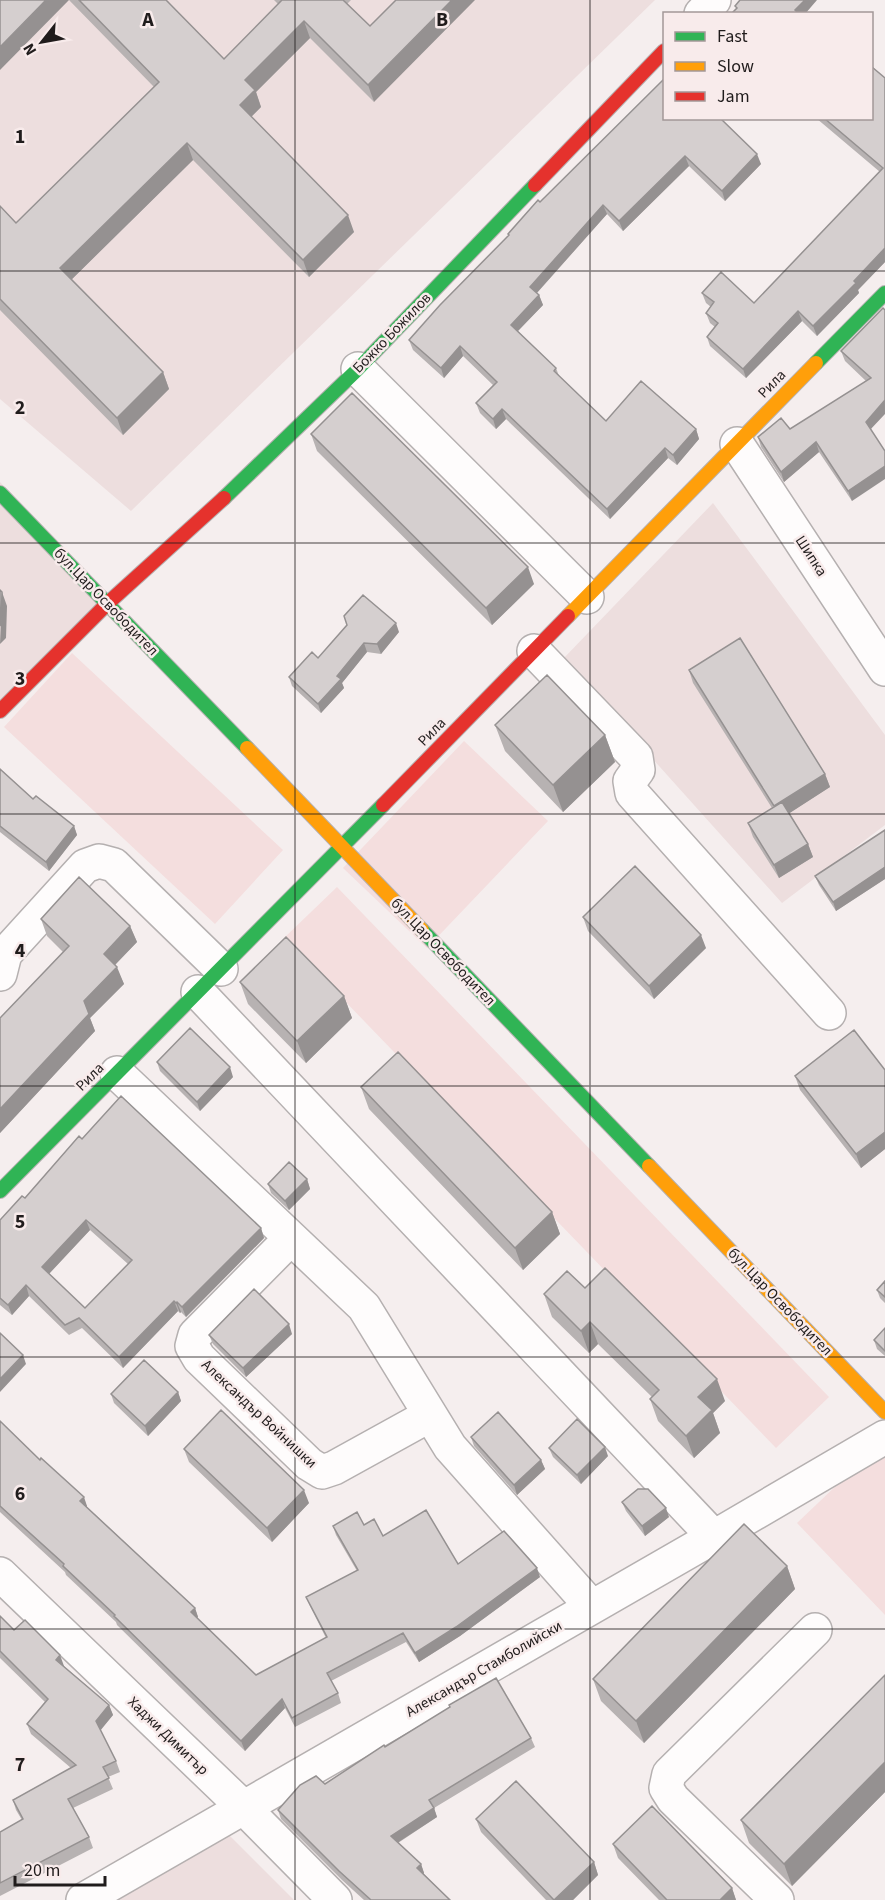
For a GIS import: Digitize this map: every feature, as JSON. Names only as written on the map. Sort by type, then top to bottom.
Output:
[{"type":"street","points":[[703,12],[714,0]]},
{"type":"street","name":"Божко Божилов","points":[[0,711],[108,603],[201,520],[358,369],[663,52]]},
{"type":"street","name":"Рила","points":[[0,1191],[342,847],[885,293]]},
{"type":"street","points":[[358,369],[587,597]]},
{"type":"street","name":"Шипка","points":[[737,444],[885,669]]},
{"type":"street","name":"бул.Цар Освободител","points":[[0,493],[885,1412]]},
{"type":"street","points":[[534,651],[636,757],[638,770],[630,781],[632,794],[829,1013]]},
{"type":"street","points":[[0,974],[5,954],[85,866],[99,861],[114,864],[221,969]]},
{"type":"street","points":[[198,992],[714,1538]]},
{"type":"street","points":[[117,1073],[364,1307],[450,1448],[592,1607]]},
{"type":"street","name":"Александър Войнишки","points":[[291,1238],[195,1335],[192,1346],[199,1358],[309,1464],[321,1472],[334,1468],[430,1415]]},
{"type":"street","name":"Александър Стамболийски","points":[[83,1900],[714,1538],[885,1437]]},
{"type":"street","name":"Хаджи Димитър","points":[[0,1574],[243,1807],[335,1900]]},
{"type":"street","points":[[777,1900],[673,1800],[666,1788],[669,1774],[816,1630]]},
{"type":"shaded area","points":[[0,0],[655,0],[131,511],[0,399]]},
{"type":"shaded area","points":[[0,482],[108,603],[0,711]]},
{"type":"shaded area","points":[[713,503],[885,735],[885,825],[782,903],[563,659]]},
{"type":"shaded area","points":[[72,653],[283,850],[215,924],[4,727]]},
{"type":"shaded area","points":[[464,741],[548,821],[427,948],[343,868]]},
{"type":"shaded area","points":[[337,887],[829,1397],[776,1448],[284,938]]},
{"type":"shaded area","points":[[880,1444],[885,1449],[885,1615],[797,1523]]},
{"type":"shaded area","points":[[222,1828],[294,1900],[97,1900]]},
{"type":"building","points":[[0,0],[46,0],[0,47]]},
{"type":"building","points":[[79,0],[166,0],[224,59],[282,0],[343,0],[370,26],[396,0],[452,0],[368,85],[304,21],[245,80],[255,90],[240,105],[348,215],[303,260],[187,143],[60,268],[163,372],[117,418],[0,299],[0,206],[16,223],[159,82]]},
{"type":"building","points":[[740,0],[805,0],[795,10],[797,12],[733,12],[737,8],[735,6]]},
{"type":"building","points":[[873,68],[885,78],[885,248],[854,281],[856,283],[813,326],[798,311],[743,369],[707,337],[718,323],[706,313],[714,302],[702,293],[721,272],[754,303],[883,168],[826,120],[873,120]]},
{"type":"building","points":[[663,80],[663,120],[722,120],[757,154],[722,191],[685,156],[619,221],[603,205],[530,287],[539,295],[511,325],[606,421],[641,381],[696,429],[673,455],[665,448],[607,509],[502,409],[493,419],[476,403],[497,382],[460,346],[441,368],[409,340],[509,235],[538,200],[540,202]]},
{"type":"building","points":[[883,308],[885,310],[885,400],[866,422],[885,451],[885,466],[848,491],[816,442],[781,472],[758,437],[781,418],[790,429],[871,378],[841,351]]},
{"type":"building","points":[[352,393],[528,567],[486,608],[311,434]]},
{"type":"building","points":[[0,590],[2,592],[0,626]]},
{"type":"building","points":[[363,595],[396,623],[377,644],[364,643],[337,676],[341,679],[318,704],[289,677],[312,652],[318,658],[347,625],[344,616]]},
{"type":"building","points":[[740,638],[825,774],[774,806],[689,670]]},
{"type":"building","points":[[547,675],[605,735],[553,785],[495,725]]},
{"type":"building","points":[[0,769],[33,799],[36,796],[74,826],[46,862],[0,826]]},
{"type":"building","points":[[782,802],[808,844],[774,865],[748,823]]},
{"type":"building","points":[[885,830],[885,867],[833,902],[815,876]]},
{"type":"building","points":[[635,866],[701,935],[649,986],[583,917]]},
{"type":"building","points":[[79,877],[130,926],[104,954],[117,967],[84,1001],[89,1014],[0,1109],[0,1018],[69,946],[41,919]]},
{"type":"building","points":[[286,937],[344,996],[297,1041],[240,982]]},
{"type":"building","points":[[190,1028],[230,1067],[197,1102],[157,1062]]},
{"type":"building","points":[[854,1030],[885,1070],[885,1132],[856,1154],[795,1076]]},
{"type":"building","points":[[398,1052],[552,1212],[515,1248],[361,1087]]},
{"type":"building","points":[[121,1096],[261,1228],[182,1307],[174,1301],[119,1357],[79,1318],[65,1325],[26,1285],[8,1305],[0,1298],[0,1220],[22,1196],[25,1198],[79,1136],[82,1139]],"holes":[[[86,1220],[132,1260],[85,1308],[42,1267]]]},
{"type":"building","points":[[289,1162],[307,1179],[285,1201],[268,1184]]},
{"type":"building","points":[[605,1268],[717,1379],[698,1397],[712,1410],[686,1436],[650,1399],[659,1390],[590,1322],[581,1331],[544,1294],[567,1271],[585,1288]]},
{"type":"building","points":[[885,1281],[885,1297],[877,1290]]},
{"type":"building","points":[[254,1289],[289,1324],[243,1368],[209,1335]]},
{"type":"building","points":[[885,1328],[885,1351],[874,1340]]},
{"type":"building","points":[[0,1333],[23,1355],[0,1379]]},
{"type":"building","points":[[144,1360],[178,1392],[145,1426],[111,1394]]},
{"type":"building","points":[[221,1410],[304,1490],[267,1528],[184,1449]]},
{"type":"building","points":[[498,1412],[541,1460],[514,1485],[471,1437]]},
{"type":"building","points":[[577,1419],[605,1447],[577,1475],[549,1448]]},
{"type":"building","points":[[0,1421],[40,1460],[41,1458],[84,1497],[80,1501],[195,1608],[191,1612],[256,1675],[327,1637],[306,1597],[358,1570],[333,1526],[357,1512],[364,1525],[374,1519],[383,1536],[426,1510],[458,1564],[504,1531],[537,1568],[456,1627],[415,1653],[403,1633],[327,1673],[338,1693],[292,1718],[282,1699],[241,1741],[63,1566],[64,1564],[0,1506]]},
{"type":"building","points":[[638,1489],[648,1489],[666,1508],[642,1526],[622,1502]]},
{"type":"building","points":[[744,1524],[787,1566],[636,1721],[593,1679]]},
{"type":"building","points":[[0,1616],[14,1630],[25,1620],[60,1655],[56,1660],[109,1705],[96,1721],[116,1761],[103,1767],[109,1778],[68,1799],[89,1837],[0,1883],[0,1832],[23,1819],[13,1800],[76,1765],[27,1724],[48,1699],[0,1651]]},
{"type":"building","points":[[885,1675],[885,1762],[784,1864],[741,1820]]},
{"type":"building","points":[[496,1678],[531,1738],[429,1800],[434,1808],[391,1836],[421,1864],[417,1868],[450,1900],[371,1900],[278,1810],[300,1785],[316,1776],[325,1784],[384,1745],[385,1747],[450,1707],[449,1705]]},
{"type":"building","points":[[516,1781],[594,1862],[554,1900],[476,1819]]},
{"type":"building","points":[[652,1806],[732,1888],[720,1900],[667,1900],[613,1844]]},
{"type":"traffic: fast","points":[[224,498],[358,369],[535,185]]},
{"type":"traffic: fast","points":[[816,363],[885,293]]},
{"type":"traffic: fast","points":[[0,493],[247,748]]},
{"type":"traffic: fast","points":[[0,1191],[383,805]]},
{"type":"traffic: fast","points":[[422,930],[649,1166]]},
{"type":"traffic: slow","points":[[568,616],[816,363]]},
{"type":"traffic: slow","points":[[247,748],[422,930]]},
{"type":"traffic: slow","points":[[649,1166],[885,1412]]},
{"type":"traffic: jam","points":[[535,185],[663,52]]},
{"type":"traffic: jam","points":[[0,711],[108,603],[224,498]]},
{"type":"traffic: jam","points":[[383,805],[568,616]]}]
